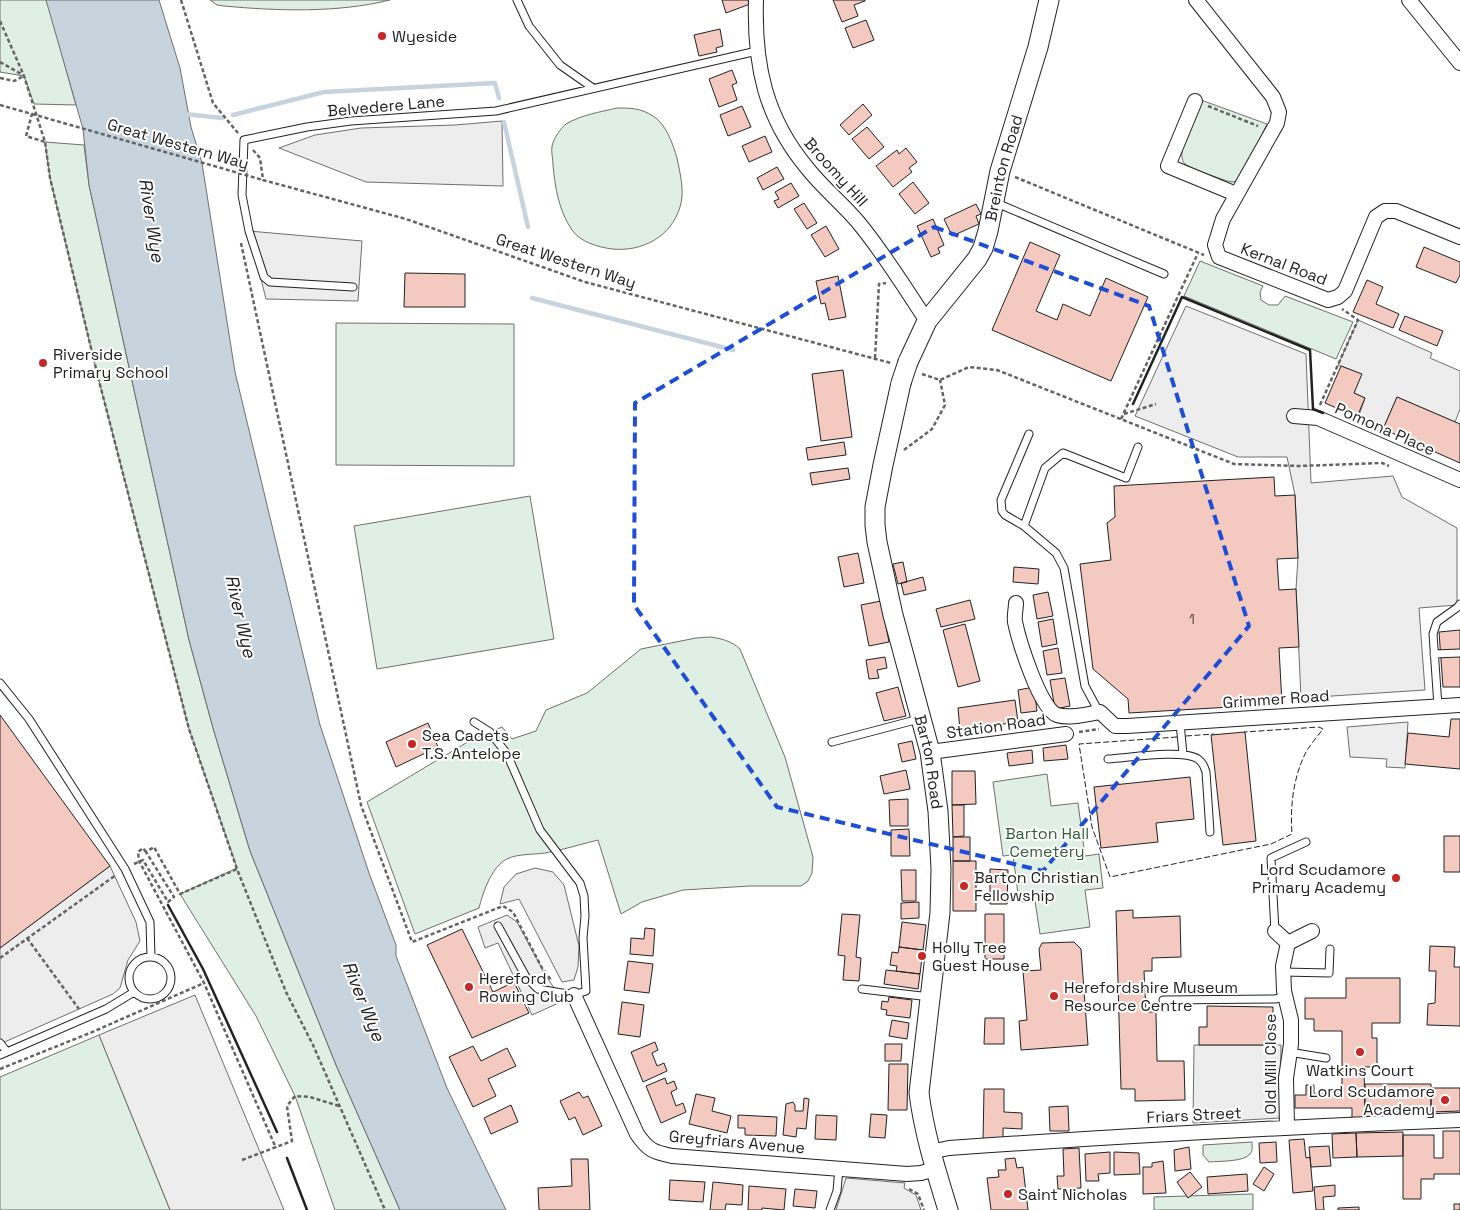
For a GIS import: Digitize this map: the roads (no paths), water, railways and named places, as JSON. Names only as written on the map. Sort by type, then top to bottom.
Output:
[{"type":"street","name":"Broomy Hill","points":[[756,0],[757,51],[761,78],[768,104],[777,124],[790,147],[809,171],[856,220],[927,321]]},
{"type":"street","name":"Breinton Road","points":[[927,321],[977,259],[983,248],[1000,171],[1038,48],[1049,0]]},
{"type":"street","name":"Kernal Road","points":[[1196,0],[1273,97],[1279,112],[1277,123],[1236,194],[1218,232],[1215,245],[1219,257],[1328,300],[1338,297],[1345,291],[1376,218],[1385,211],[1396,211],[1460,237]]},
{"type":"street","points":[[1409,0],[1460,63]]},
{"type":"street","points":[[1195,101],[1168,166],[1236,194]]},
{"type":"street","name":"Barton Road","points":[[927,321],[901,382],[876,507],[877,542],[893,615],[930,752],[938,811],[941,869],[940,913],[919,1093],[921,1112],[933,1161],[948,1210]]},
{"type":"street","name":"Pomona Place","points":[[1294,416],[1318,418],[1460,480]]},
{"type":"street","points":[[1016,603],[1014,620],[1037,688],[1047,708],[1056,715],[1070,716],[1100,712]]},
{"type":"street","name":"Grimmer Road","points":[[1100,712],[1115,726],[1460,705]]},
{"type":"street","name":"Station Road","points":[[930,752],[1066,734]]},
{"type":"street","points":[[1275,930],[1288,943],[1312,931]]},
{"type":"street","name":"Old Mill Close","points":[[1287,1127],[1286,1078],[1291,1020],[1285,997],[1283,972],[1288,943]]},
{"type":"street","name":"Greyfriars Avenue","points":[[574,995],[637,1134],[646,1148],[657,1153],[672,1156],[907,1174],[921,1173],[933,1161]]},
{"type":"street","name":"Friars Street","points":[[933,1161],[949,1148],[1287,1127],[1460,1120]]},
{"type":"lane","points":[[517,0],[529,26],[560,65],[593,88]]},
{"type":"lane","name":"Belvedere Lane","points":[[353,287],[270,282],[264,277],[249,231],[242,195],[244,140],[307,127],[351,121],[496,112],[757,51]]},
{"type":"lane","points":[[994,202],[1164,274]]},
{"type":"lane","points":[[1029,434],[1000,506],[1005,515],[1024,526],[1056,553],[1064,568],[1085,686],[1100,712]]},
{"type":"lane","points":[[1024,526],[1045,468],[1063,452],[1126,478],[1138,447]]},
{"type":"lane","points":[[1438,706],[1434,634],[1437,622],[1460,604]]},
{"type":"lane","points":[[1434,654],[1460,653]]},
{"type":"lane","points":[[0,683],[29,719],[125,869],[150,922],[151,957]]},
{"type":"lane","points":[[832,742],[920,719]]},
{"type":"lane","points":[[474,722],[490,732],[507,754],[540,830],[580,883],[584,896],[583,938],[586,991],[574,995],[538,988],[526,977],[498,926]]},
{"type":"lane","points":[[1180,723],[1182,754]]},
{"type":"lane","points":[[1108,760],[1182,754],[1196,758],[1203,764],[1206,772],[1210,832]]},
{"type":"lane","points":[[1275,930],[1271,858],[1306,842]]},
{"type":"lane","points":[[1283,972],[1329,973],[1330,949]]},
{"type":"lane","points":[[151,957],[158,958],[168,968],[170,975],[168,988],[164,994],[152,999],[139,996],[134,992],[129,980],[132,966],[144,958],[151,957]]},
{"type":"lane","points":[[862,989],[930,997]]},
{"type":"lane","points":[[0,1043],[3,1053],[106,1009],[134,992]]},
{"type":"lane","points":[[1162,1000],[1275,999],[1285,997]]},
{"type":"lane","points":[[1289,1052],[1326,1058]]},
{"type":"lane","points":[[830,1210],[837,1191],[839,1168]]},
{"type":"water","name":"River Wye","points":[[46,0],[159,0],[180,68],[191,127],[202,163],[235,372],[320,725],[369,873],[396,945],[396,956],[447,1088],[506,1210],[400,1210],[336,1065],[250,851],[189,640],[89,185],[83,129]]},
{"type":"waterway","points":[[233,115],[324,92],[495,83],[499,98]]},
{"type":"waterway","points":[[184,114],[222,118]]},
{"type":"waterway","points":[[504,122],[528,227]]},
{"type":"waterway","points":[[532,298],[733,350]]},
{"type":"place","name":"Wyeside","points":[[382,36]]},
{"type":"place","name":"Riverside Primary School","points":[[43,363]]},
{"type":"place","name":"Sea Cadets T.S. Antelope","points":[[412,744]]},
{"type":"place","name":"Lord Scudamore Primary Academy","points":[[1396,878]]},
{"type":"place","name":"Barton Christian Fellowship","points":[[964,886]]},
{"type":"place","name":"Holly Tree Guest House","points":[[922,956]]},
{"type":"place","name":"Hereford Rowing Club","points":[[469,987]]},
{"type":"place","name":"Herefordshire Museum Resource Centre","points":[[1054,996]]},
{"type":"place","name":"Watkins Court","points":[[1360,1052]]},
{"type":"place","name":"Lord Scudamore Academy","points":[[1445,1100]]},
{"type":"place","name":"Saint Nicholas","points":[[1008,1194]]},
{"type":"park label","name":"Barton Hall Cemetery","points":[[1047,842]]}]
